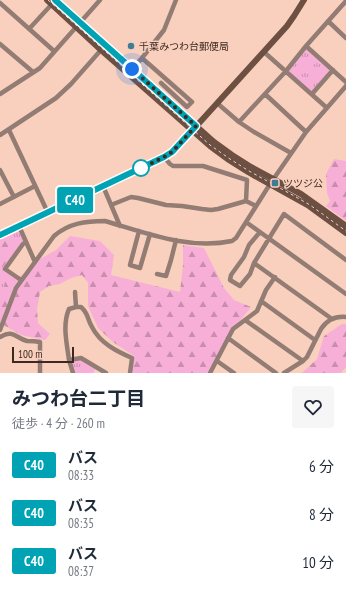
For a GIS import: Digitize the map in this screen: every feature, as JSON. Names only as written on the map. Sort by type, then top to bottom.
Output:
[{"type":"street","points":[[1,91],[40,68],[100,0]]},
{"type":"street","points":[[132,69],[164,30],[176,0]]},
{"type":"street","points":[[0,235],[172,152],[264,52],[294,16],[304,0]]},
{"type":"street","points":[[30,29],[51,1],[132,69],[194,129]]},
{"type":"street","points":[[239,122],[346,1]]},
{"type":"street","points":[[0,3],[54,51]]},
{"type":"street","points":[[328,21],[346,38]]},
{"type":"street","points":[[78,25],[101,50],[194,129],[232,156],[309,206],[346,233]]},
{"type":"street","points":[[0,44],[33,72]]},
{"type":"street","points":[[306,46],[346,82]]},
{"type":"street","points":[[0,135],[56,98],[101,50]]},
{"type":"street","points":[[264,52],[327,108]]},
{"type":"street","points":[[142,58],[192,102],[187,107],[162,83]]},
{"type":"street","points":[[312,94],[333,70]]},
{"type":"street","points":[[0,328],[12,296],[21,280],[54,236],[68,226],[93,221],[105,221],[150,234],[197,243],[228,242],[236,238],[272,181],[306,132],[346,86]]},
{"type":"street","points":[[265,94],[306,132]]},
{"type":"street","points":[[217,103],[239,122],[291,153]]},
{"type":"street","points":[[9,130],[48,213]]},
{"type":"street","points":[[164,157],[173,166],[204,166],[247,180],[246,200]]},
{"type":"street","points":[[0,170],[14,197]]},
{"type":"street","points":[[272,181],[301,194],[346,226]]},
{"type":"street","points":[[0,204],[35,186]]},
{"type":"street","points":[[103,186],[120,226]]},
{"type":"street","points":[[112,205],[131,197],[166,205],[211,210],[246,200],[256,206]]},
{"type":"street","points":[[260,232],[231,276],[230,280],[240,286],[250,274],[254,263],[284,214],[346,260]]},
{"type":"street","points":[[246,222],[346,294]]},
{"type":"street","points":[[19,226],[34,262]]},
{"type":"street","points":[[140,231],[130,265],[140,268],[150,234]]},
{"type":"street","points":[[157,274],[166,276],[176,240]]},
{"type":"street","points":[[21,280],[5,269],[26,242]]},
{"type":"street","points":[[254,263],[332,319]]},
{"type":"street","points":[[210,373],[233,329],[257,311],[266,290],[274,277]]},
{"type":"street","points":[[75,292],[76,307]]},
{"type":"street","points":[[261,301],[315,340]]},
{"type":"street","points":[[73,373],[69,360],[66,335],[66,316],[69,309],[82,307],[86,312],[92,328],[103,342],[115,351],[132,358],[130,373]]},
{"type":"street","points":[[284,373],[307,357],[324,325],[337,317],[346,317]]},
{"type":"street","points":[[245,320],[302,361]]},
{"type":"street","points":[[0,337],[6,334],[12,334],[25,340],[40,342],[40,373]]},
{"type":"street","points":[[228,338],[276,373]]},
{"type":"street","points":[[69,360],[81,358],[104,372]]},
{"type":"street","points":[[217,361],[234,373]]},
{"type":"green space","points":[[304,50],[308,50],[330,70],[311,92],[287,71]]},
{"type":"green space","points":[[334,159],[346,161],[346,221],[326,206],[330,201],[327,193],[326,174]]},
{"type":"green space","points":[[19,231],[24,241],[3,270],[19,281],[0,326],[0,240]]},
{"type":"green space","points":[[70,236],[100,241],[114,255],[111,275],[180,292],[183,265],[183,245],[204,248],[224,288],[234,300],[251,307],[232,331],[207,373],[131,373],[134,356],[113,342],[98,328],[88,306],[88,283],[82,275],[71,278],[60,284],[49,286],[40,292],[37,309],[38,323],[50,334],[45,340],[21,335],[0,323],[0,299],[5,282],[22,275],[40,259],[56,250]]},
{"type":"green space","points":[[0,238],[12,239],[15,248],[0,271]]},
{"type":"green space","points":[[342,324],[346,324],[346,367],[341,373],[302,373],[317,359],[324,336]]},
{"type":"green space","points":[[81,360],[96,368],[93,373],[74,373],[71,363],[72,361]]},
{"type":"railway","points":[[48,0],[210,145],[249,171],[310,205],[346,231]]},
{"type":"bus line","name":"C40","points":[[0,235],[164,157],[172,152],[196,126],[55,0]]},
{"type":"place","name":"千葉みつわ台郵便局","points":[[131,46]]},
{"type":"place","name":"ツツジ公","points":[[275,183]]},
{"type":"route","points":[[132,69],[196,126],[172,152],[140,169],[141,168]]}]
